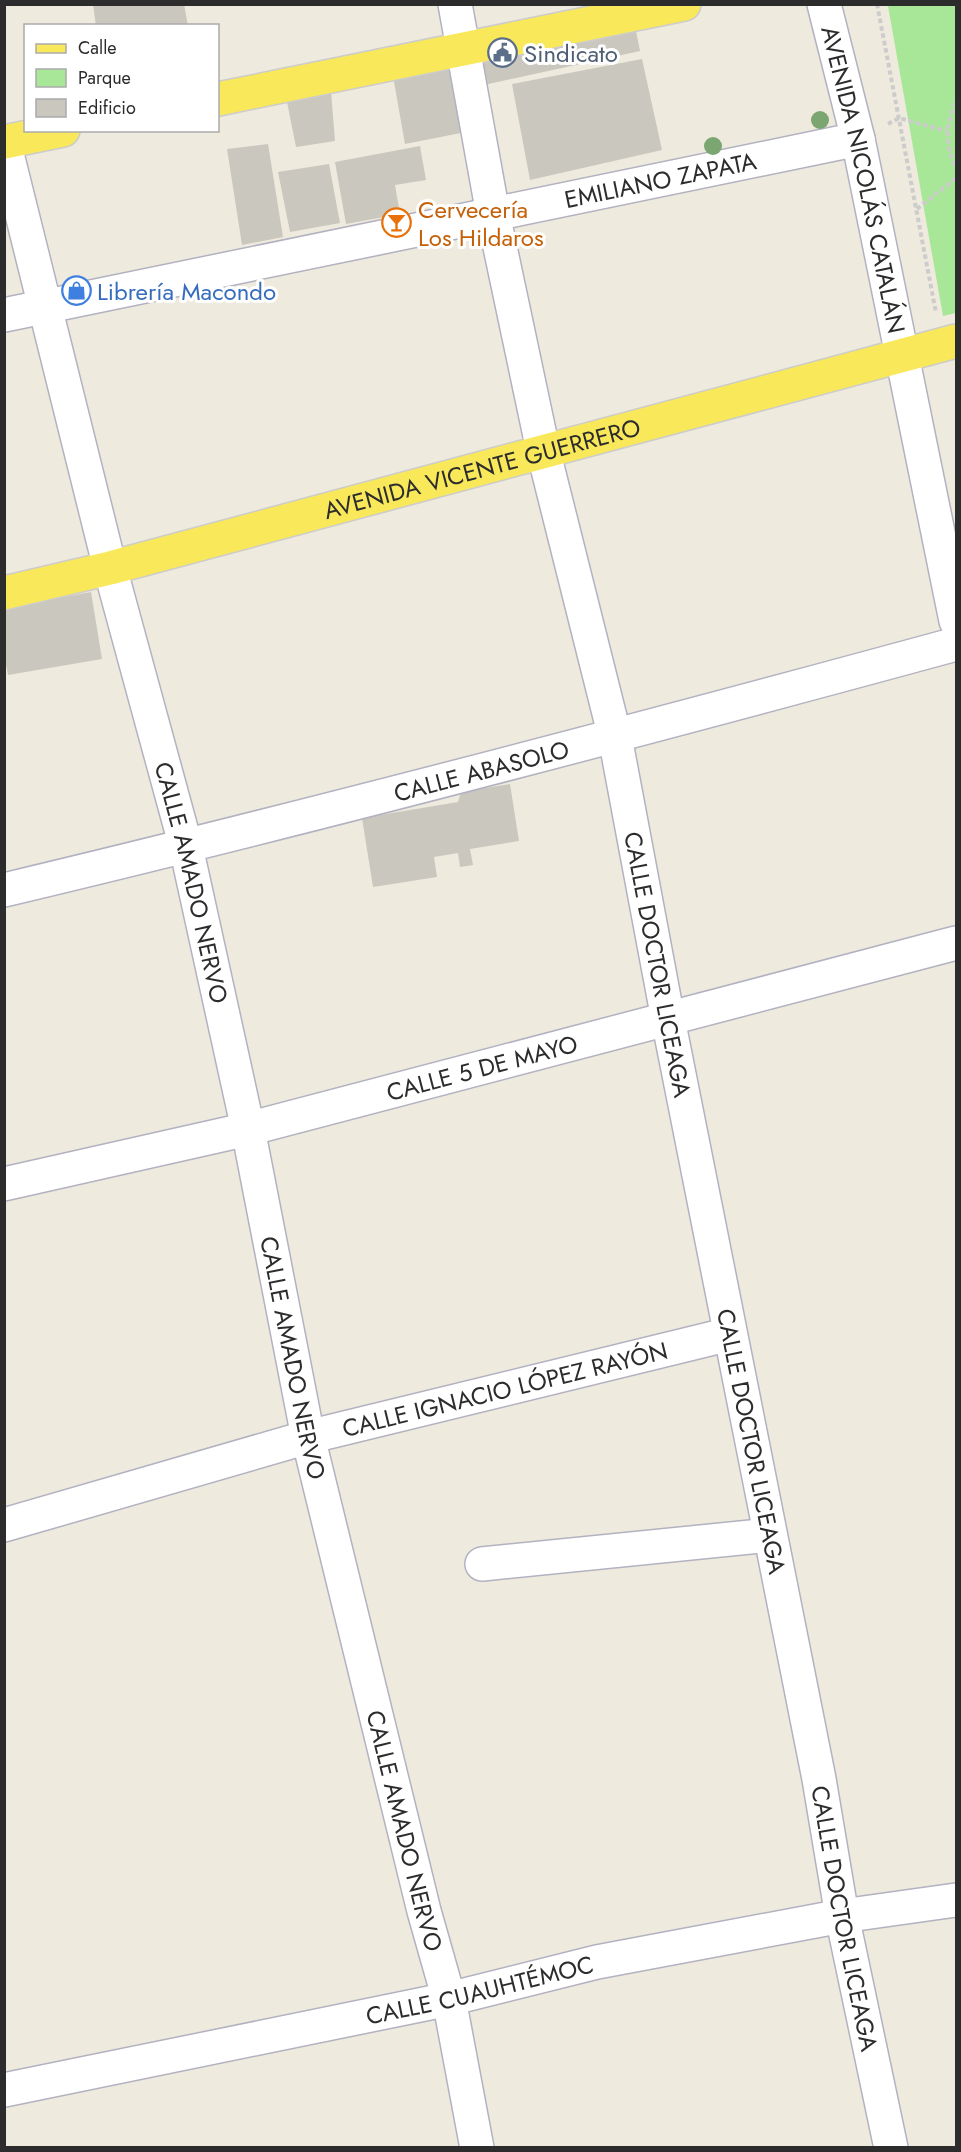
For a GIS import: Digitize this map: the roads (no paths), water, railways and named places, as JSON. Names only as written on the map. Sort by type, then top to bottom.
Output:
[{"type":"main road","points":[[219,99],[684,4]]},
{"type":"main road","points":[[5,142],[53,132]]},
{"type":"main road","name":"AVENIDA VICENTE GUERRERO","points":[[4,593],[110,568],[543,450],[957,341]]},
{"type":"street","name":"CALLE DOCTOR LICEAGA","points":[[455,4],[493,214],[543,450],[615,737],[668,1019],[819,1779],[842,1916],[891,2148]]},
{"type":"street","name":"AVENIDA NICOLÁS CATALÁN","points":[[824,4],[858,139],[957,621]]},
{"type":"street","name":"EMILIANO ZAPATA","points":[[4,315],[858,139]]},
{"type":"street","name":"CALLE AMADO NERVO","points":[[5,142],[110,568],[186,847],[248,1129],[308,1437],[424,1911],[449,1999],[477,2148]]},
{"type":"street","name":"CALLE ABASOLO","points":[[4,890],[186,847],[615,737],[957,644]]},
{"type":"street","name":"CALLE 5 DE MAYO","points":[[4,1184],[248,1129],[957,943]]},
{"type":"street","name":"CALLE IGNACIO LÓPEZ RAYÓN","points":[[4,1525],[308,1437],[730,1334]]},
{"type":"street","points":[[482,1564],[770,1535]]},
{"type":"street","name":"CALLE CUAUHTÉMOC","points":[[4,2090],[449,1999],[597,1962],[842,1916],[957,1900]]},
{"type":"place","name":"Sindicato","points":[[503,53]]},
{"type":"place","name":"Cervecería Los Hildaros","points":[[397,223]]},
{"type":"place","name":"Librería Macondo","points":[[76,291]]}]
